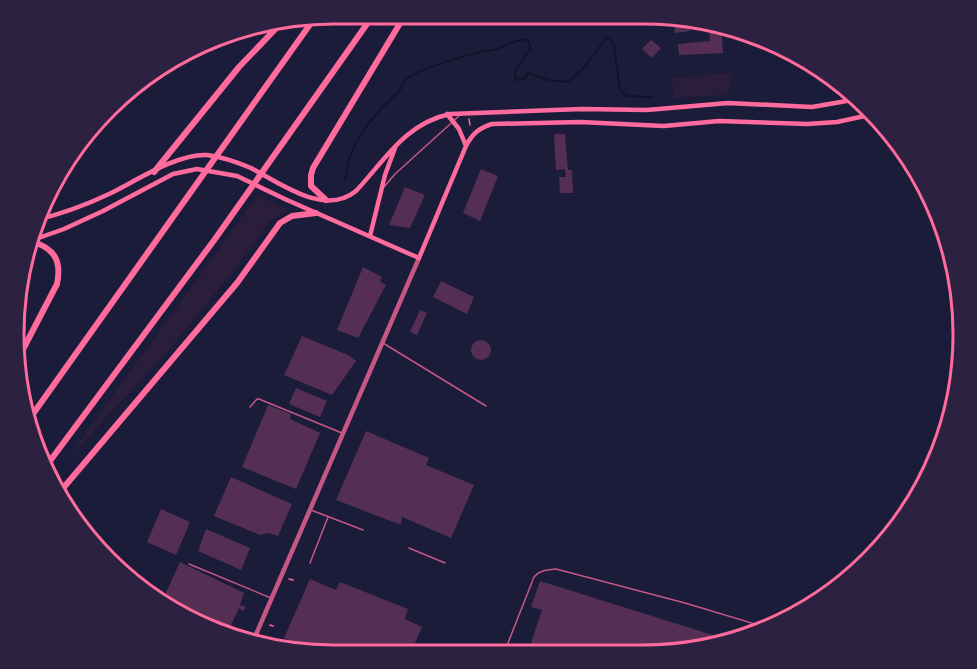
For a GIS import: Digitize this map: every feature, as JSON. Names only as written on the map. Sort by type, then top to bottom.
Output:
[{"type":"highway","points":[[51,460],[215,239],[367,24]]},
{"type":"highway","points":[[326,200],[311,186],[313,168],[400,24]]},
{"type":"highway","points":[[34,412],[309,25]]},
{"type":"highway","points":[[154,172],[239,67],[274,30]]},
{"type":"highway","points":[[65,487],[237,283],[278,226],[292,216],[316,213]]},
{"type":"highway","points":[[25,346],[57,284],[59,274],[58,264],[51,251],[45,245],[38,243]]},
{"type":"main road","points":[[48,216],[79,207],[184,157],[205,155],[220,157],[249,167],[309,197],[326,200],[346,198],[361,187],[396,146],[420,124],[447,114],[647,110],[735,102],[804,107],[847,101]]},
{"type":"main road","points":[[447,114],[464,136],[466,146]]},
{"type":"main road","points":[[39,238],[103,211],[174,174],[190,170],[212,171],[237,176],[419,258],[466,146],[477,130],[492,124],[580,122],[664,126],[719,121],[807,124],[837,122],[863,116]]},
{"type":"main road","points":[[370,236],[380,193],[396,146]]},
{"type":"street","points":[[256,635],[419,258]]},
{"type":"lane","points":[[380,193],[395,174],[464,112]]},
{"type":"lane","points":[[382,342],[486,406]]},
{"type":"lane","points":[[250,407],[259,399],[343,433]]},
{"type":"lane","points":[[310,509],[363,530]]},
{"type":"lane","points":[[310,563],[328,516]]},
{"type":"lane","points":[[409,548],[445,562]]},
{"type":"lane","points":[[189,564],[272,599]]},
{"type":"lane","points":[[507,645],[534,577],[545,570],[556,569],[754,624]]},
{"type":"path","points":[[464,123],[469,120],[470,125]]},
{"type":"path","points":[[289,579],[293,580]]},
{"type":"shaded area","points":[[731,73],[727,95],[673,98],[672,78]]},
{"type":"shaded area","points":[[258,195],[289,210],[269,221],[245,256],[169,350],[64,463]]},
{"type":"building","points":[[674,26],[690,28],[690,31],[675,33]]},
{"type":"building","points":[[709,32],[722,35],[723,53],[679,55],[678,44],[710,41]]},
{"type":"building","points":[[651,40],[661,48],[652,58],[642,49]]},
{"type":"building","points":[[554,134],[565,134],[568,170],[572,170],[573,193],[560,193],[559,177],[566,177],[565,169],[556,170]]},
{"type":"building","points":[[481,169],[498,176],[480,221],[463,213]]},
{"type":"building","points":[[405,187],[425,195],[410,228],[389,225]]},
{"type":"building","points":[[363,267],[382,277],[380,282],[386,285],[358,338],[337,330]]},
{"type":"building","points":[[441,281],[474,297],[467,314],[433,297]]},
{"type":"building","points":[[420,310],[427,313],[417,335],[410,332]]},
{"type":"building","points":[[302,336],[348,355],[356,361],[332,395],[284,375]]},
{"type":"building","points":[[481,340],[488,343],[491,350],[488,357],[481,360],[474,357],[471,350],[474,343]]},
{"type":"building","points":[[296,388],[327,401],[320,417],[289,404]]},
{"type":"building","points":[[268,405],[291,414],[290,419],[320,433],[296,489],[242,467]]},
{"type":"building","points":[[366,431],[429,458],[426,465],[474,485],[451,538],[402,517],[401,525],[336,500]]},
{"type":"building","points":[[231,477],[292,504],[278,536],[269,533],[260,535],[214,516]]},
{"type":"building","points":[[161,509],[190,522],[176,555],[147,542]]},
{"type":"building","points":[[206,529],[250,548],[241,570],[198,551]]},
{"type":"building","points":[[180,562],[244,593],[240,605],[246,607],[243,611],[239,608],[230,627],[197,613],[165,595]]},
{"type":"building","points":[[310,579],[336,590],[340,582],[408,609],[405,619],[422,627],[414,645],[314,644],[294,642],[284,638]]},
{"type":"building","points":[[540,581],[715,636],[663,644],[530,645],[542,610],[531,607]]},
{"type":"waterway","points":[[345,181],[351,154],[360,136],[378,112],[399,91],[405,80],[433,66],[496,49],[519,40],[527,40],[531,48],[516,69],[515,80],[523,79],[528,73],[549,80],[568,82],[583,69],[607,37],[614,45],[622,92],[627,96],[652,97]]}]
